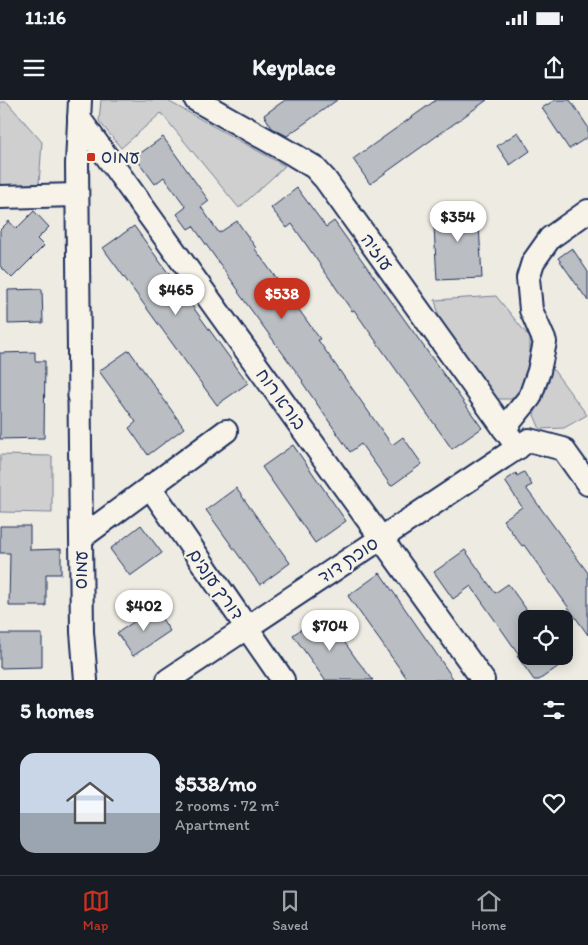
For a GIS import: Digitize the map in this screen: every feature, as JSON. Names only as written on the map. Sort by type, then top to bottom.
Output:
[{"type":"street","name":"עוזיה","points":[[196,100],[314,167],[325,179],[504,429],[523,444]]},
{"type":"street","name":"עמוס","points":[[79,109],[82,632],[86,680]]},
{"type":"street","name":"בורא רוח","points":[[79,109],[381,538],[484,680]]},
{"type":"street","points":[[0,197],[78,195]]},
{"type":"street","points":[[504,429],[530,398],[539,371],[545,342],[531,310],[528,278],[533,262],[550,238],[588,212]]},
{"type":"street","points":[[81,538],[226,431]]},
{"type":"street","points":[[523,444],[563,449],[588,484]]},
{"type":"street","name":"סוכת דוד","points":[[168,680],[523,444]]},
{"type":"street","name":"דורך ענבים","points":[[150,487],[283,680]]},
{"type":"shaded area","points":[[101,100],[166,100],[285,166],[239,208],[161,113],[121,148],[99,121]]},
{"type":"shaded area","points":[[0,102],[7,102],[42,142],[39,184],[0,185]]},
{"type":"shaded area","points":[[496,296],[530,338],[530,358],[524,384],[512,399],[496,399],[440,320],[435,300]]},
{"type":"shaded area","points":[[552,368],[587,415],[564,428],[540,429],[534,415]]},
{"type":"shaded area","points":[[0,455],[52,456],[52,513],[0,512]]},
{"type":"building","points":[[285,100],[337,100],[287,136],[272,128],[264,115]]},
{"type":"building","points":[[436,100],[487,100],[370,184],[353,159]]},
{"type":"building","points":[[555,100],[570,100],[588,127],[588,137],[569,149],[542,108]]},
{"type":"building","points":[[518,132],[530,151],[510,165],[497,146]]},
{"type":"building","points":[[163,137],[209,201],[201,207],[219,233],[237,221],[392,445],[403,437],[422,464],[391,486],[361,444],[350,452],[303,381],[193,226],[188,229],[177,214],[186,207],[164,177],[155,184],[135,157]]},
{"type":"building","points":[[297,188],[326,227],[334,221],[482,428],[452,449],[354,310],[352,311],[292,224],[287,228],[271,208]]},
{"type":"building","points":[[478,206],[482,278],[437,280],[433,209]]},
{"type":"building","points":[[34,211],[49,227],[37,239],[44,246],[12,278],[0,266],[0,230],[9,221],[16,229]]},
{"type":"building","points":[[134,226],[248,383],[217,405],[103,248]]},
{"type":"building","points":[[572,248],[588,272],[588,301],[558,258]]},
{"type":"building","points":[[42,289],[43,323],[8,324],[8,290]]},
{"type":"building","points":[[129,350],[184,428],[148,455],[129,428],[136,422],[99,371]]},
{"type":"building","points":[[35,352],[35,361],[45,361],[44,438],[0,439],[0,353]]},
{"type":"building","points":[[293,445],[346,521],[315,543],[262,467]]},
{"type":"building","points":[[524,472],[532,485],[526,488],[588,573],[588,635],[573,614],[573,610],[570,610],[524,545],[522,546],[503,520],[522,507],[505,481],[516,473],[517,476]]},
{"type":"building","points":[[236,488],[290,563],[260,585],[206,510]]},
{"type":"building","points":[[141,525],[162,553],[130,576],[110,549]]},
{"type":"building","points":[[0,526],[30,526],[30,550],[61,549],[61,574],[46,574],[46,606],[9,606],[10,553],[0,553]]},
{"type":"building","points":[[465,550],[495,593],[508,584],[527,610],[518,610],[518,653],[471,586],[453,599],[434,572]]},
{"type":"building","points":[[380,573],[454,680],[408,680],[348,596]]},
{"type":"building","points":[[155,608],[170,631],[133,656],[117,633]]},
{"type":"building","points":[[324,613],[373,680],[325,680],[293,635]]},
{"type":"building","points":[[0,634],[42,634],[42,667],[0,668]]},
{"type":"building","points":[[523,665],[560,665],[539,680],[534,680]]},
{"type":"place","name":"עמוס","points":[[91,157]]}]
